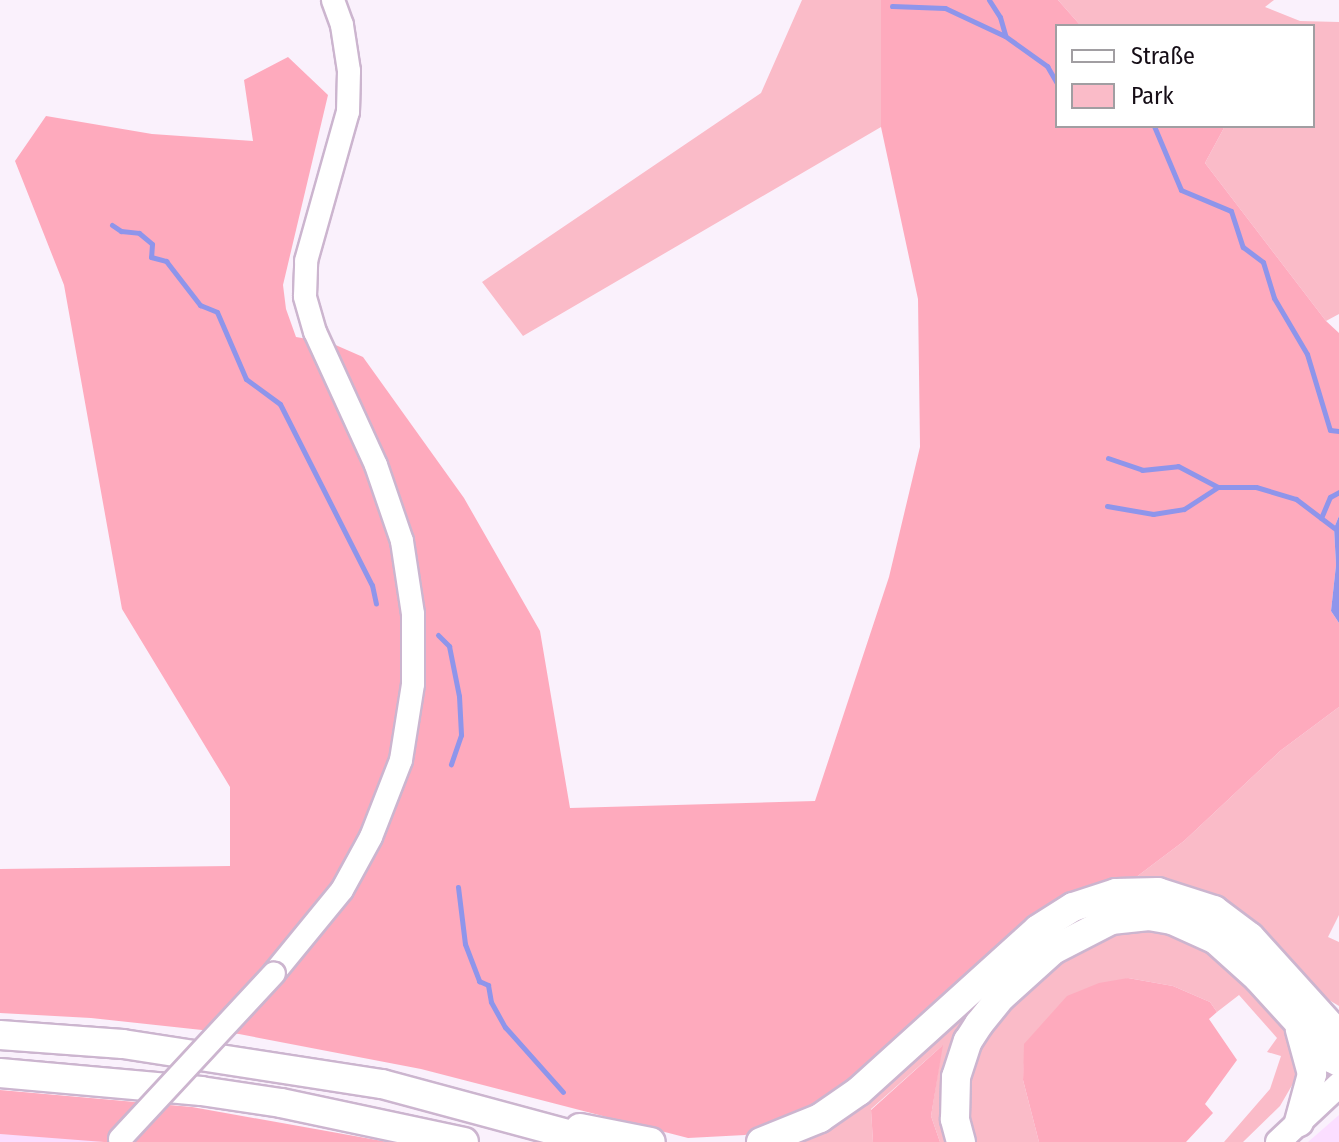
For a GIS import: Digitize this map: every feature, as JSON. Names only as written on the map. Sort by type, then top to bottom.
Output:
[{"type":"highway","points":[[761,1142],[800,1128],[842,1104],[1038,929],[1091,899],[1127,892],[1158,892],[1214,910],[1250,937],[1339,1062]]},
{"type":"highway","points":[[961,1142],[955,1119],[956,1077],[964,1050],[979,1024],[1002,996],[1053,950],[1111,920],[1149,916],[1194,928],[1216,940],[1304,1012],[1339,1035]]},
{"type":"highway","points":[[1304,1012],[1339,1015]]},
{"type":"highway","points":[[1299,1122],[1312,1074],[1304,1012]]},
{"type":"highway","points":[[0,1035],[123,1044],[382,1084],[597,1142]]},
{"type":"highway","points":[[0,1073],[201,1091],[295,1106],[464,1142]]},
{"type":"highway","points":[[500,1114],[651,1142]]},
{"type":"main road","points":[[1278,1142],[1339,1085]]},
{"type":"street","points":[[119,1140],[274,973],[335,899],[371,837],[401,760],[413,684],[413,614],[402,541],[376,465],[315,332],[305,296],[306,261],[348,112],[349,71],[342,25],[333,0]]},
{"type":"shaded area","points":[[881,0],[1058,0],[1079,24],[1055,24],[1055,128],[1224,128],[1205,163],[1326,321],[1339,333],[1339,516],[1334,528],[1336,565],[1331,611],[1339,623],[1339,707],[1280,751],[1184,841],[1131,881],[1111,883],[836,1095],[779,1125],[745,1135],[688,1138],[421,1069],[239,1034],[91,1018],[0,1013],[0,869],[230,866],[230,787],[122,609],[64,285],[15,161],[46,116],[152,134],[253,141],[244,80],[288,57],[328,95],[283,285],[286,309],[296,337],[331,343],[363,357],[464,498],[540,631],[570,808],[815,801],[889,577],[920,447],[918,299],[881,127]]},
{"type":"shaded area","points":[[1128,978],[1173,986],[1210,1002],[1217,1012],[1209,1019],[1237,1060],[1205,1104],[1213,1113],[1186,1142],[1039,1142],[1023,1080],[1024,1044],[1067,996],[1099,983]]},
{"type":"shaded area","points":[[943,1045],[931,1116],[940,1142],[873,1142],[871,1110]]},
{"type":"shaded area","points":[[0,1090],[192,1107],[388,1142],[104,1142],[0,1134]]},
{"type":"shaded area","points":[[1339,1115],[1339,1142],[1308,1142]]},
{"type":"shaded area","points":[[0,1134],[61,1136],[104,1142],[0,1142]]},
{"type":"green space","points":[[802,0],[881,0],[881,127],[523,336],[482,282],[761,93]]},
{"type":"green space","points":[[1058,0],[1274,0],[1265,7],[1300,21],[1339,22],[1339,314],[1326,321],[1205,163],[1224,128],[1315,128],[1315,24],[1079,24]]},
{"type":"green space","points":[[1339,707],[1339,915],[1328,937],[1339,942],[1339,1006],[1131,881],[1184,841],[1280,751]]},
{"type":"green space","points":[[1155,910],[988,1002],[954,1142],[940,1142],[931,1116],[942,1046],[871,1109],[873,1142],[787,1142],[1065,920]]},
{"type":"green space","points":[[1121,927],[1160,928],[1197,941],[1284,1020],[1302,1068],[1280,1106],[1243,1142],[1224,1142],[1270,1089],[1281,1056],[1267,1052],[1277,1038],[1239,995],[1217,1012],[1210,1002],[1173,986],[1128,978],[1046,1021],[1025,1044],[1023,1080],[1039,1142],[973,1142],[965,1091],[975,1050],[996,1016],[1070,950]]},
{"type":"water","points":[[1339,516],[1339,623],[1331,611],[1336,565],[1334,528]]},
{"type":"waterway","points":[[989,0],[1000,17],[1005,35]]},
{"type":"waterway","points":[[892,6],[945,8],[1005,36],[1047,66],[1055,80]]},
{"type":"waterway","points":[[1155,128],[1181,190],[1231,211],[1243,247],[1263,262],[1274,298],[1307,354],[1330,430],[1339,431]]},
{"type":"waterway","points":[[112,225],[121,231],[139,233],[152,244],[151,257],[166,261],[200,305],[217,312],[246,379],[280,404],[372,585],[376,604]]},
{"type":"waterway","points":[[1108,458],[1142,470],[1178,466],[1218,487],[1256,487],[1296,499],[1334,528]]},
{"type":"waterway","points":[[1107,506],[1153,514],[1184,509],[1218,487]]},
{"type":"waterway","points":[[1321,518],[1330,497],[1339,492]]},
{"type":"waterway","points":[[438,635],[449,646],[459,696],[461,735],[451,764]]},
{"type":"waterway","points":[[458,887],[465,944],[479,981],[488,985],[491,1002],[505,1027],[563,1092]]}]
